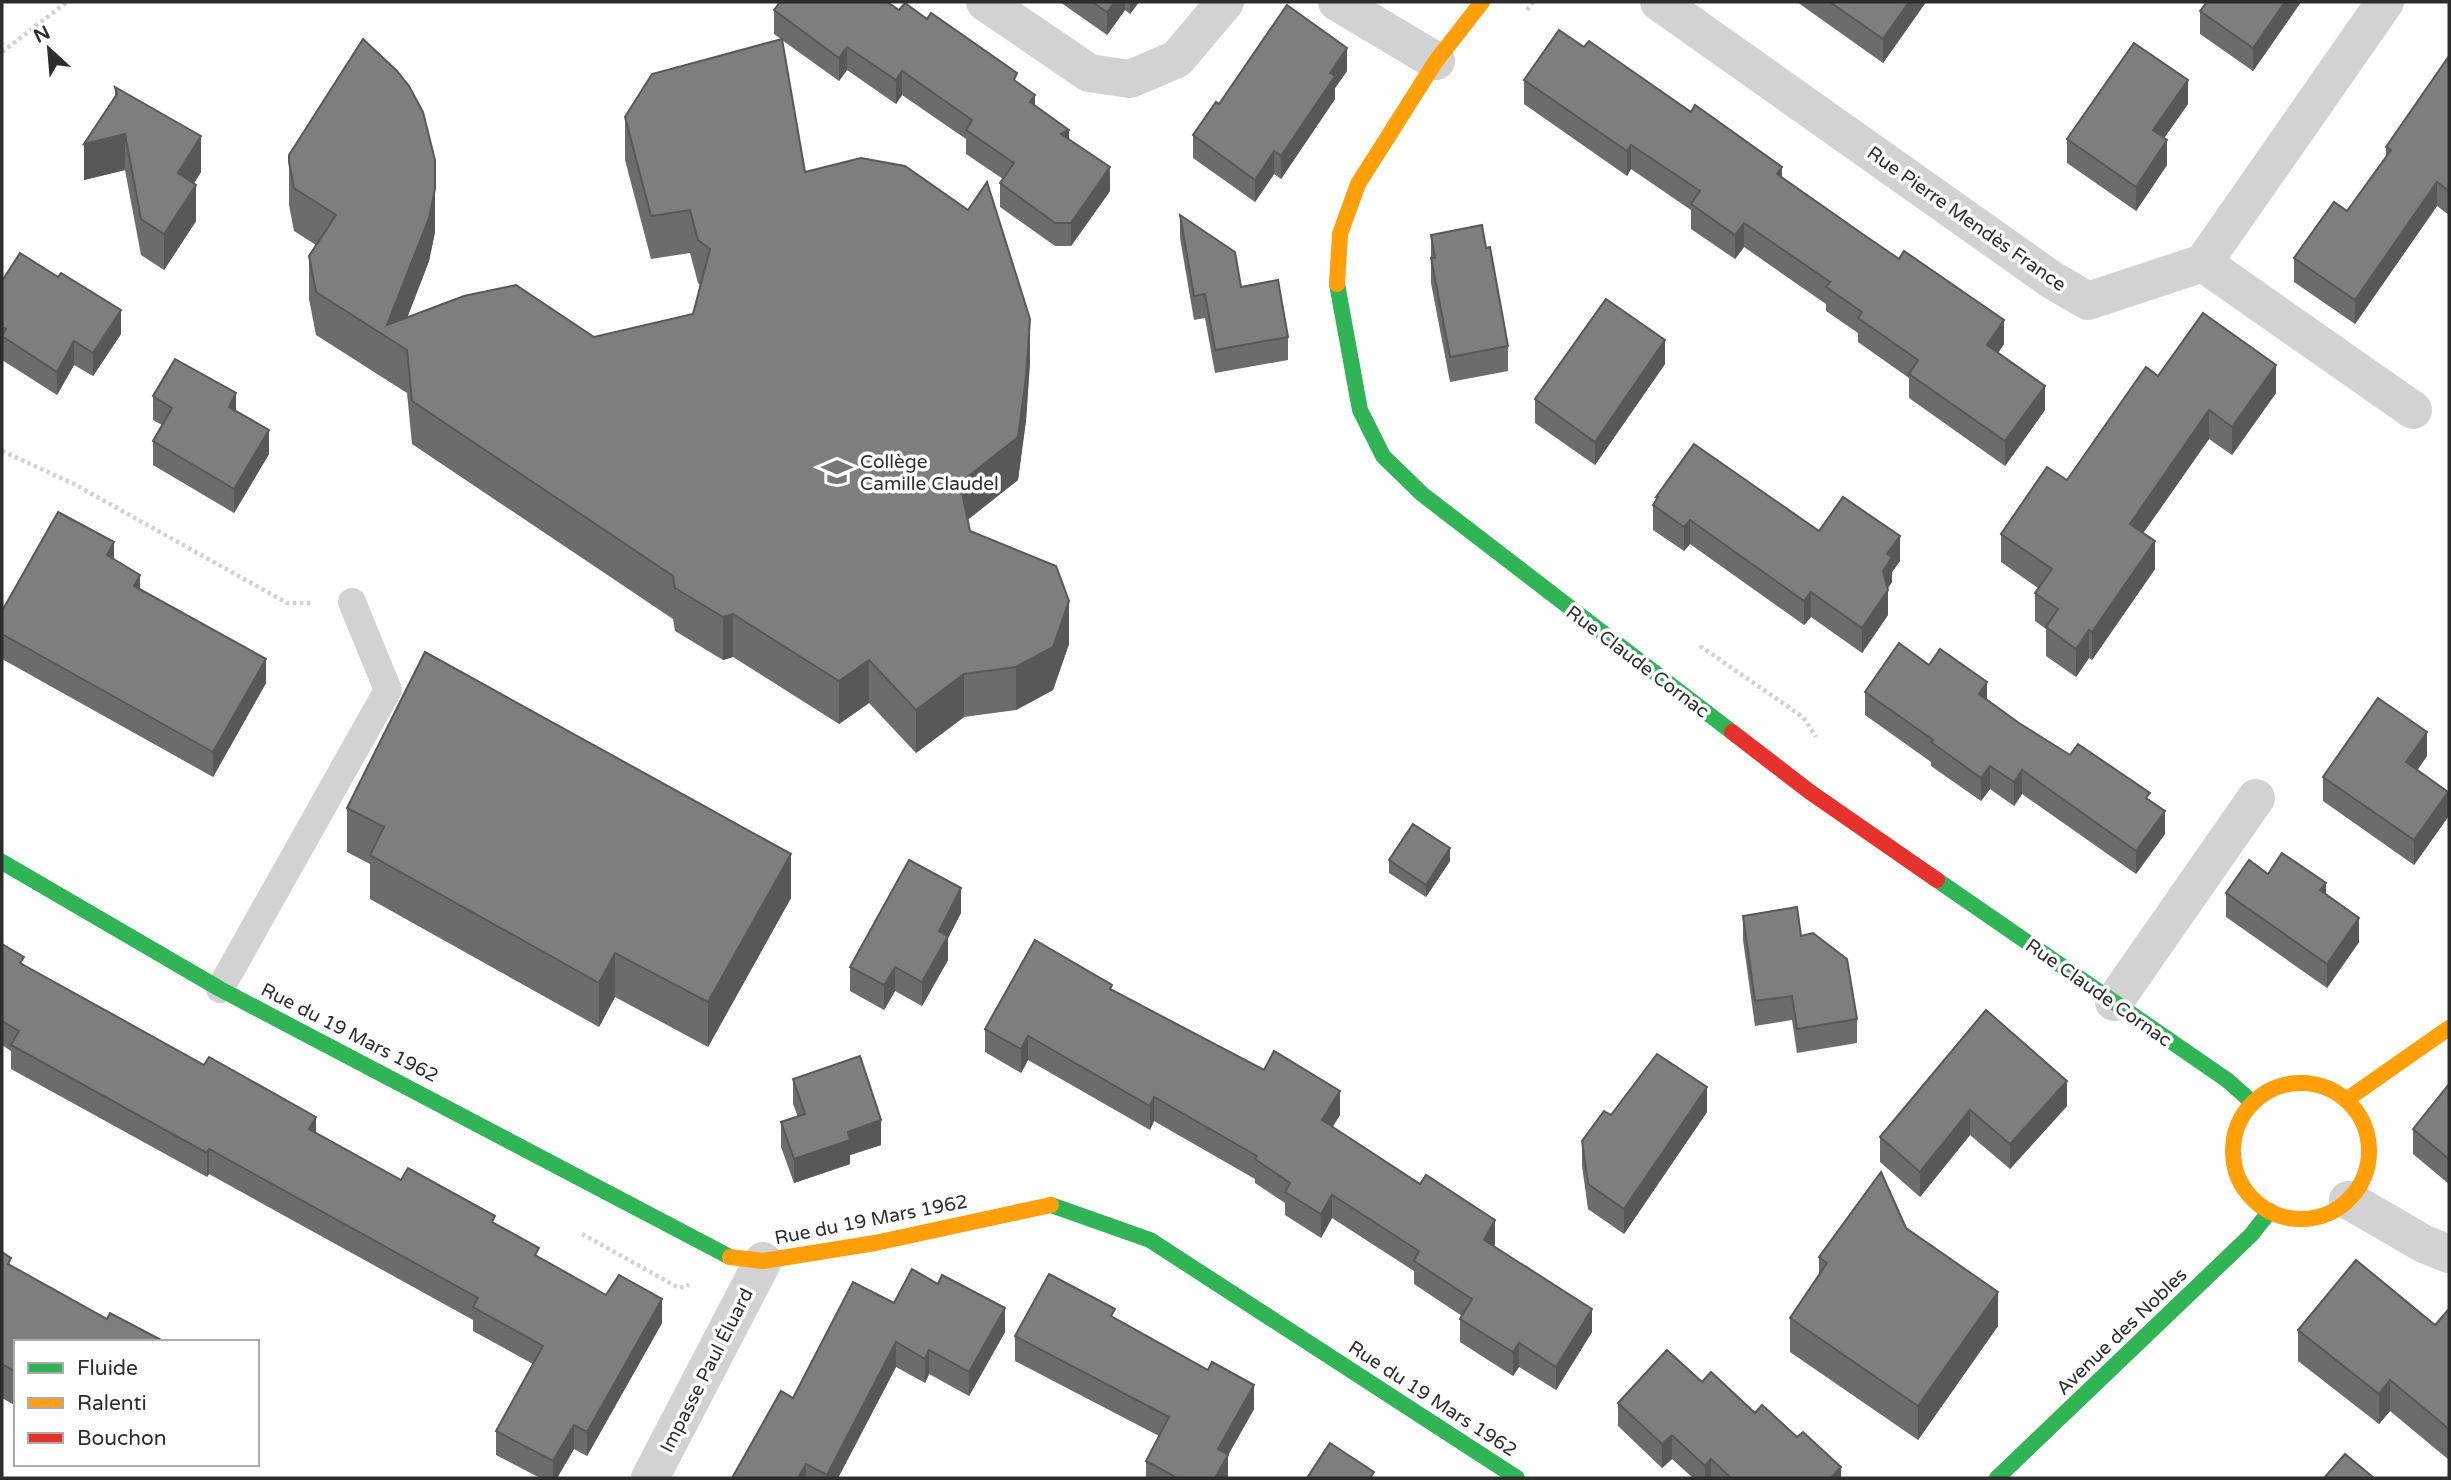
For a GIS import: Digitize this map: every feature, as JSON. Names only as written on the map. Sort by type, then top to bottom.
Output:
[{"type":"street","points":[[985,2],[1088,73],[1130,79],[1177,59],[1225,2]]},
{"type":"street","points":[[1337,2],[1436,61]]},
{"type":"street","name":"Rue Claude Cornac","points":[[1482,2],[1436,61],[1358,184],[1340,234],[1337,290],[1360,410],[1383,456],[1422,494],[1810,792],[2227,1080],[2252,1102]]},
{"type":"street","name":"Rue Pierre Mendès France","points":[[1659,2],[2052,280],[2088,300],[2203,263]]},
{"type":"street","points":[[2385,2],[2203,263],[2413,410]]},
{"type":"street","points":[[2114,1002],[2256,798]]},
{"type":"street","name":"Rue du 19 Mars 1962","points":[[2,862],[220,989],[730,1257],[763,1261],[875,1243],[1053,1204],[1150,1240],[1517,1478]]},
{"type":"street","points":[[2346,1100],[2449,1028]]},
{"type":"street","points":[[2299,1082],[2332,1090],[2346,1100],[2363,1122],[2369,1150],[2364,1177],[2348,1200],[2319,1217],[2286,1217],[2270,1211],[2253,1199],[2240,1182],[2233,1161],[2234,1140],[2240,1120],[2252,1102],[2282,1085],[2299,1082]]},
{"type":"street","points":[[2348,1200],[2424,1244],[2449,1254]]},
{"type":"street","name":"Avenue des Nobles","points":[[1997,1478],[2242,1244],[2270,1211]]},
{"type":"street","name":"Impasse Paul Éluard","points":[[650,1478],[763,1261]]},
{"type":"lane","points":[[220,989],[388,690],[352,602]]},
{"type":"path","points":[[2,52],[67,2]]},
{"type":"path","points":[[1525,13],[1533,2]]},
{"type":"path","points":[[2,451],[74,484],[287,603],[352,602]]},
{"type":"path","points":[[1689,639],[1802,717],[1822,746]]},
{"type":"building","points":[[780,2],[887,2],[899,10],[905,3],[927,19],[931,13],[1017,73],[1014,80],[1035,95],[1030,102],[1069,130],[1061,134],[1110,167],[1071,223],[1055,223],[1000,183],[1014,163],[966,130],[972,120],[902,71],[896,80],[847,47],[839,58],[774,10]]},
{"type":"building","points":[[1092,2],[1115,2],[1107,12]]},
{"type":"building","points":[[1830,2],[1909,2],[1883,39]]},
{"type":"building","points":[[2207,2],[2285,2],[2253,48],[2200,11]]},
{"type":"building","points":[[1287,5],[1347,48],[1330,73],[1335,76],[1281,156],[1274,151],[1255,180],[1193,135],[1216,102],[1219,104]]},
{"type":"building","points":[[1559,30],[1584,47],[1589,41],[1691,112],[1695,105],[1782,167],[1777,174],[1864,235],[1899,259],[1904,251],[2004,320],[1987,345],[2045,386],[2005,441],[1909,374],[1918,360],[1858,318],[1862,312],[1826,287],[1830,282],[1744,223],[1735,235],[1691,204],[1700,191],[1631,145],[1627,151],[1524,80]]},
{"type":"building","points":[[363,39],[409,86],[423,112],[435,160],[435,189],[429,218],[387,325],[464,296],[516,285],[594,337],[693,314],[710,249],[698,240],[690,210],[651,216],[625,117],[652,74],[782,39],[805,172],[861,158],[905,166],[968,210],[987,182],[1030,319],[1026,377],[1018,437],[960,483],[970,531],[1056,566],[1069,601],[1053,647],[1016,667],[964,674],[916,710],[869,660],[839,681],[733,614],[723,617],[675,588],[673,576],[412,401],[407,350],[316,292],[309,256],[336,215],[294,188],[289,162],[289,155]]},
{"type":"building","points":[[2134,43],[2188,80],[2153,130],[2167,140],[2136,187],[2067,139]]},
{"type":"building","points":[[2449,56],[2449,191],[2437,182],[2355,300],[2294,258],[2334,202],[2347,211],[2391,150],[2386,147]]},
{"type":"building","points":[[115,87],[201,136],[178,173],[196,185],[164,234],[141,219],[125,134],[84,144],[117,94]]},
{"type":"building","points":[[1180,215],[1235,252],[1241,287],[1278,280],[1288,337],[1215,350],[1205,294],[1194,296]]},
{"type":"building","points":[[1482,225],[1486,248],[1490,247],[1508,346],[1450,357],[1431,258],[1435,258],[1431,235]]},
{"type":"building","points":[[20,253],[58,277],[61,273],[121,310],[93,353],[74,341],[57,372],[2,336],[6,329],[2,327],[2,281]]},
{"type":"building","points":[[1606,299],[1665,340],[1595,442],[1535,399]]},
{"type":"building","points":[[2203,313],[2276,365],[2232,427],[2209,410],[2130,524],[2155,541],[2092,632],[2089,630],[2076,649],[2046,627],[2058,609],[2035,593],[2052,569],[2001,534],[2047,467],[2067,480],[2146,367],[2158,376]]},
{"type":"building","points":[[175,359],[236,393],[229,407],[269,430],[234,489],[153,441],[172,408],[153,396]]},
{"type":"building","points":[[1694,444],[1819,531],[1843,497],[1900,536],[1887,554],[1892,557],[1883,571],[1888,590],[1862,628],[1811,592],[1804,601],[1690,520],[1684,527],[1653,505]]},
{"type":"building","points":[[58,512],[114,542],[107,555],[140,575],[134,586],[266,659],[213,752],[2,634],[2,611]]},
{"type":"building","points":[[1899,643],[1929,665],[1940,649],[1987,682],[1979,694],[2019,723],[2070,755],[2078,744],[2150,793],[2146,798],[2165,811],[2136,851],[2022,770],[2014,782],[1990,766],[1981,778],[1865,692]]},
{"type":"building","points":[[425,652],[791,854],[708,1002],[615,953],[599,983],[370,855],[384,827],[347,808]]},
{"type":"building","points":[[2378,698],[2427,732],[2406,762],[2448,792],[2414,840],[2323,777]]},
{"type":"building","points":[[1413,824],[1450,848],[1426,885],[1389,860]]},
{"type":"building","points":[[2282,853],[2326,883],[2320,890],[2359,918],[2327,964],[2226,893],[2249,860],[2268,874]]},
{"type":"building","points":[[909,860],[961,888],[939,931],[948,936],[922,982],[895,967],[884,985],[850,967]]},
{"type":"building","points":[[1797,907],[1801,936],[1813,933],[1847,959],[1857,1019],[1797,1029],[1792,996],[1755,1001],[1743,916]]},
{"type":"building","points":[[1035,940],[1112,985],[1110,989],[1264,1070],[1274,1051],[1340,1091],[1322,1120],[1420,1184],[1426,1175],[1495,1220],[1484,1240],[1592,1309],[1556,1367],[1519,1343],[1513,1352],[1460,1319],[1472,1299],[1414,1261],[1419,1251],[1332,1195],[1321,1214],[1285,1192],[1290,1183],[1255,1159],[1257,1156],[1154,1097],[1150,1106],[1028,1036],[1021,1049],[985,1029]]},
{"type":"building","points":[[2,944],[24,957],[20,963],[204,1065],[209,1057],[316,1117],[309,1129],[401,1180],[408,1168],[495,1216],[492,1222],[539,1248],[535,1255],[606,1295],[619,1275],[662,1299],[587,1432],[574,1425],[553,1461],[496,1431],[543,1346],[473,1307],[478,1298],[209,1149],[207,1153],[11,1045],[19,1031],[2,1021]]},
{"type":"building","points":[[1986,1010],[2067,1081],[2010,1144],[1970,1110],[1920,1172],[1880,1137]]},
{"type":"building","points":[[1657,1054],[1707,1087],[1624,1209],[1588,1184],[1582,1141],[1604,1111],[1611,1115]]},
{"type":"building","points":[[860,1056],[881,1120],[848,1132],[850,1140],[794,1159],[781,1122],[805,1114],[793,1079]]},
{"type":"building","points":[[2449,1084],[2449,1159],[2413,1129]]},
{"type":"building","points":[[1881,1172],[1906,1228],[1998,1292],[1918,1406],[1790,1318],[1827,1263],[1819,1257]]},
{"type":"building","points":[[2,1252],[11,1258],[8,1264],[107,1319],[110,1313],[161,1340],[14,1340],[14,1371],[2,1364]]},
{"type":"building","points":[[2356,1260],[2435,1325],[2449,1309],[2449,1429],[2390,1380],[2379,1394],[2298,1330]]},
{"type":"building","points":[[912,1269],[938,1284],[942,1275],[1005,1308],[969,1372],[929,1350],[925,1359],[896,1342],[827,1475],[806,1464],[798,1478],[732,1478],[781,1391],[793,1398],[853,1282],[894,1303]]},
{"type":"building","points":[[1049,1274],[1115,1309],[1111,1316],[1208,1370],[1212,1362],[1254,1385],[1218,1449],[1228,1455],[1215,1478],[1177,1478],[1146,1461],[1169,1417],[1015,1336]]},
{"type":"building","points":[[1667,1350],[1702,1382],[1711,1372],[1755,1413],[1762,1405],[1797,1437],[1803,1432],[1841,1467],[1831,1478],[1731,1478],[1711,1459],[1705,1466],[1672,1435],[1662,1444],[1618,1403]]},
{"type":"building","points":[[1330,1443],[1374,1472],[1370,1478],[1307,1478]]},
{"type":"building","points":[[2345,1454],[2374,1478],[2324,1478]]},
{"type":"traffic: fast","points":[[1337,284],[1360,410],[1383,456],[1422,494],[1732,732]]},
{"type":"traffic: fast","points":[[2,862],[220,989],[730,1257]]},
{"type":"traffic: fast","points":[[1937,880],[2227,1080],[2252,1102]]},
{"type":"traffic: fast","points":[[1051,1205],[1150,1240],[1517,1478]]},
{"type":"traffic: fast","points":[[1997,1478],[2251,1235],[2270,1211]]},
{"type":"traffic: slow","points":[[1337,284],[1340,234],[1358,184],[1436,61],[1482,2]]},
{"type":"traffic: slow","points":[[2346,1100],[2449,1028]]},
{"type":"traffic: slow","points":[[2301,1083],[2327,1088],[2349,1103],[2364,1125],[2369,1151],[2364,1177],[2349,1199],[2327,1214],[2301,1219],[2275,1214],[2253,1199],[2238,1177],[2233,1151],[2238,1125],[2253,1103],[2275,1088],[2301,1083]]},
{"type":"traffic: slow","points":[[730,1257],[763,1261],[875,1243],[1051,1205]]},
{"type":"traffic: jam","points":[[1732,732],[1810,792],[1937,880]]},
{"type":"place","name":"Collège Camille Claudel","points":[[837,472]]}]
